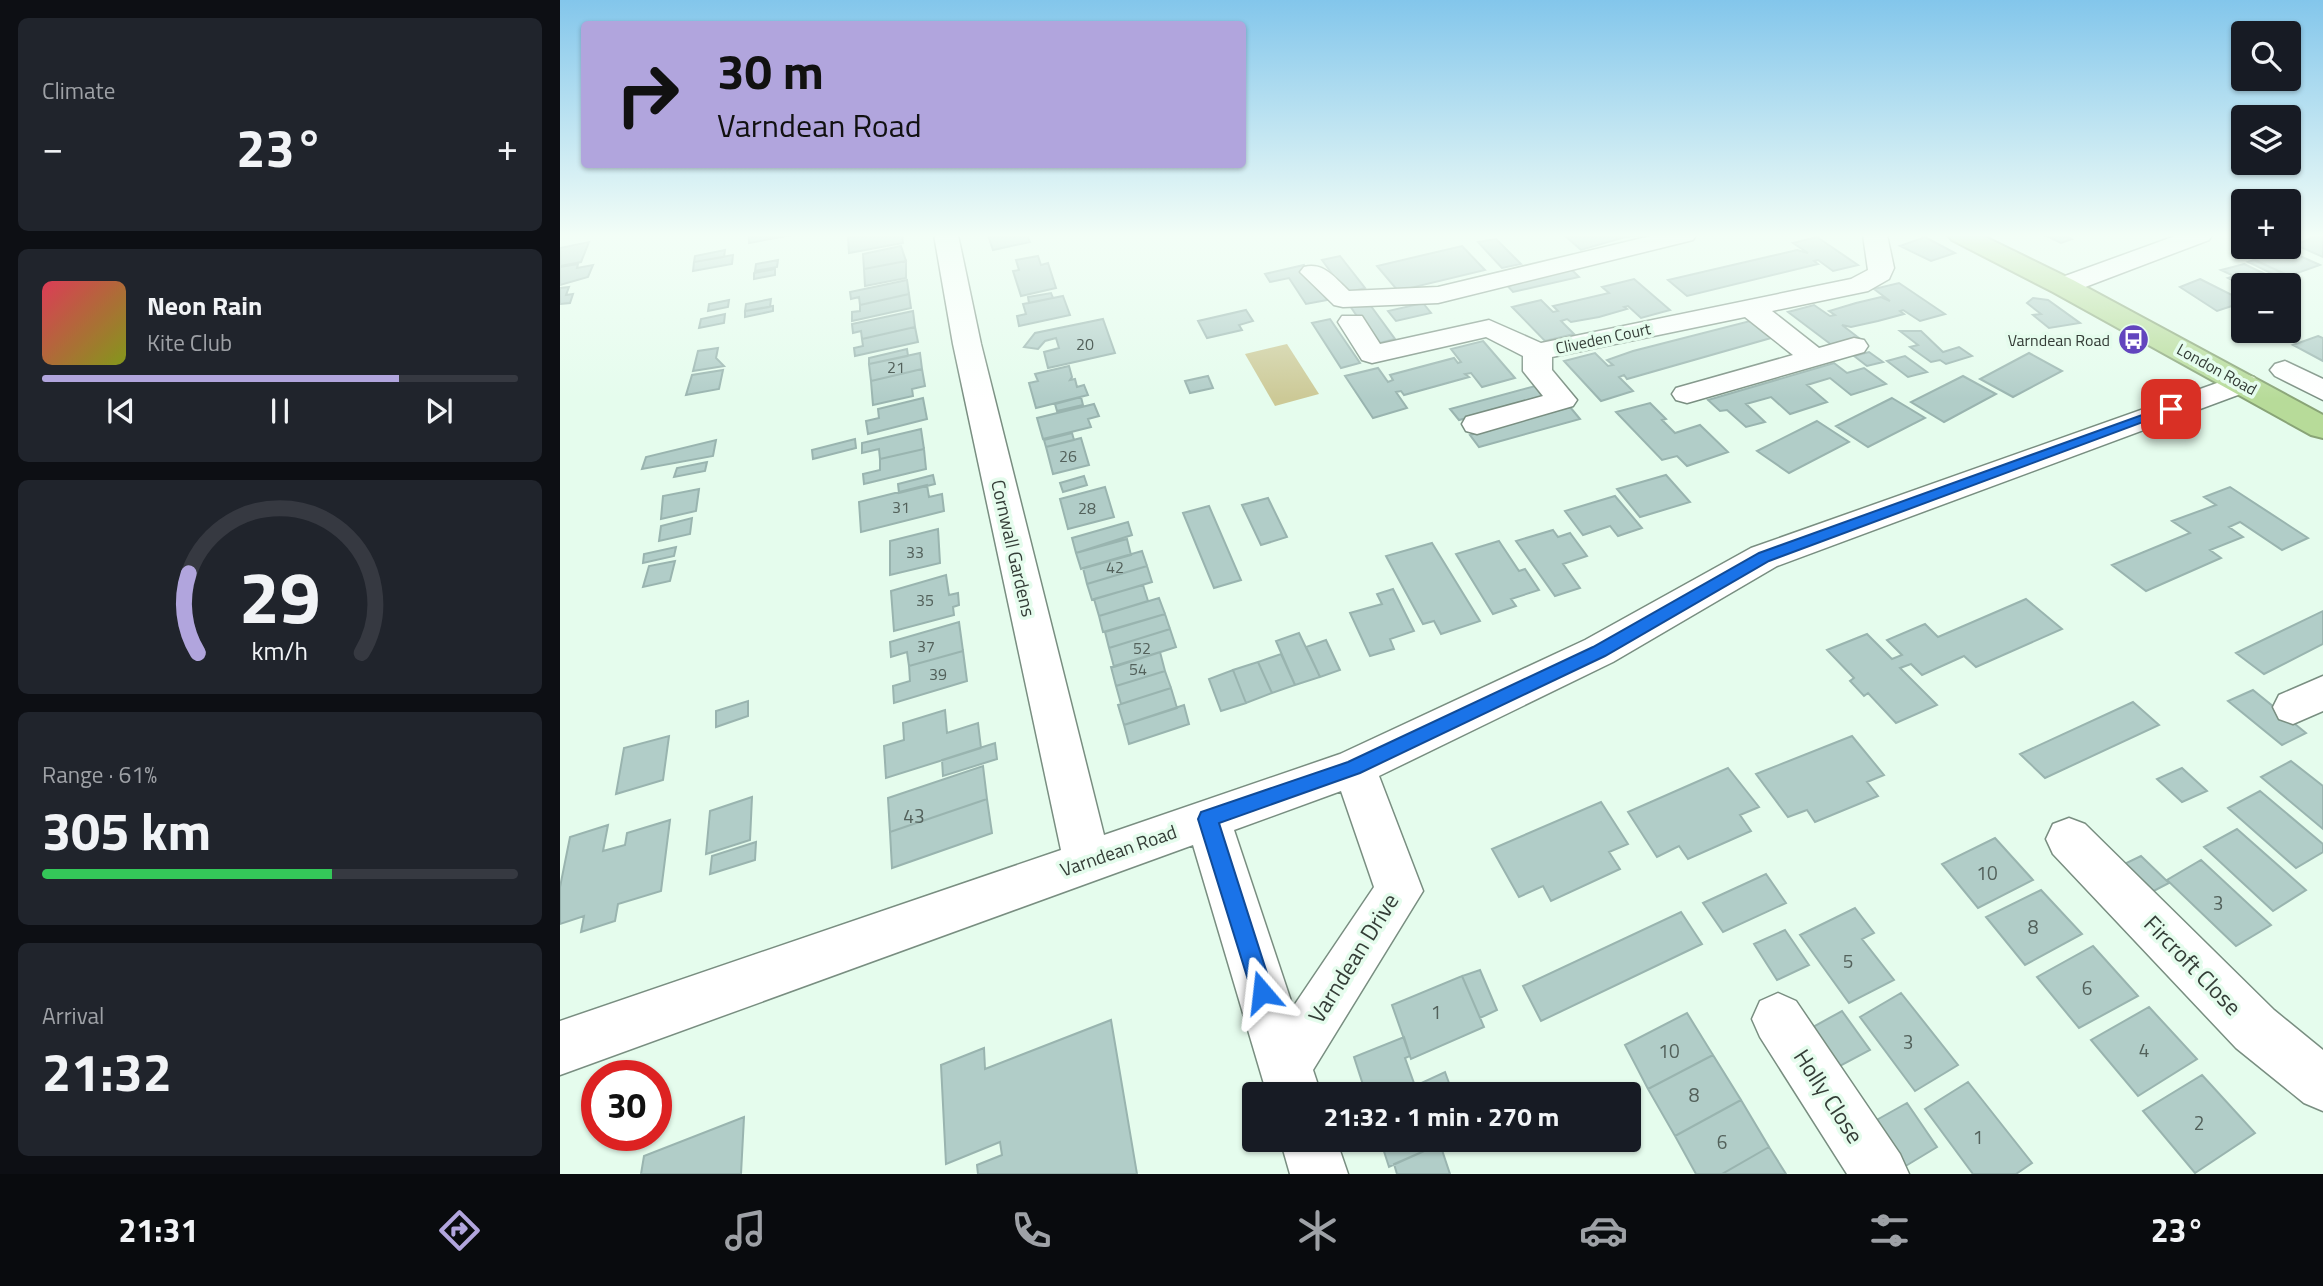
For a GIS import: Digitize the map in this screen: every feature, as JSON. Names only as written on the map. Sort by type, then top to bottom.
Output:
[{"type":"highway","name":"London Road","points":[[2070,290],[2323,428]]},
{"type":"street","name":"Cornwall Gardens","points":[[957,290],[1087,861]]},
{"type":"street","points":[[1333,290],[1343,299],[1438,295],[1459,290]]},
{"type":"street","name":"Cliveden Court","points":[[1352,322],[1372,354],[1489,328],[1537,352],[1835,290]]},
{"type":"street","points":[[1750,307],[1814,358]]},
{"type":"street","points":[[1687,394],[1854,346]]},
{"type":"street","name":"Cliveden Court","points":[[1477,424],[1562,400],[1538,371],[1537,352]]},
{"type":"street","points":[[2286,370],[2323,391]]},
{"type":"street","name":"Varndean Road","points":[[560,1048],[1354,768],[1599,651],[1764,557],[2244,383]]},
{"type":"street","name":"Varndean Drive","points":[[1289,1080],[1399,891],[1354,768]]},
{"type":"street","name":"Varndean Drive","points":[[1208,819],[1289,1080]]},
{"type":"street","name":"Fircroft Close","points":[[2069,839],[2255,1029],[2323,1084]]},
{"type":"street","name":"Holly Close","points":[[1778,1019],[1880,1174]]},
{"type":"street","points":[[1312,1152],[1318,1174]]},
{"type":"shaded area","points":[[1287,344],[1319,394],[1275,406],[1245,354]]},
{"type":"building","points":[[560,290],[568,290],[566,295],[573,294],[570,303],[560,304]]},
{"type":"building","points":[[908,290],[909,294],[860,305],[859,297],[851,299],[850,292]]},
{"type":"building","points":[[1019,290],[1048,290],[1021,296]]},
{"type":"building","points":[[1297,290],[1320,290],[1327,300],[1306,304]]},
{"type":"building","points":[[1605,290],[1647,290],[1670,310],[1641,318],[1628,306],[1624,307],[1627,309],[1599,317],[1571,322],[1567,319],[1561,321],[1574,334],[1545,341],[1512,307],[1541,300],[1553,312],[1558,311],[1553,306],[1609,293]]},
{"type":"building","points":[[1680,290],[1712,290],[1687,296]]},
{"type":"building","points":[[1875,290],[1909,290],[1945,314],[1920,321],[1903,310],[1900,311],[1904,314],[1878,321],[1851,327],[1842,325],[1859,338],[1833,346],[1788,312],[1814,305],[1830,316],[1835,315],[1829,311],[1856,303],[1881,297],[1890,301]]},
{"type":"building","points":[[2184,290],[2222,290],[2231,295],[2231,306],[2217,311]]},
{"type":"building","points":[[1051,293],[1053,298],[1029,303],[1028,297]]},
{"type":"building","points":[[909,294],[911,308],[852,321],[852,312],[860,311],[860,305]]},
{"type":"building","points":[[1063,296],[1070,315],[1019,326],[1017,316],[1026,314],[1023,304]]},
{"type":"building","points":[[2033,298],[2048,300],[2080,323],[2049,328],[2033,315],[2041,314],[2027,303]]},
{"type":"building","points":[[771,299],[770,307],[745,311],[746,304]]},
{"type":"building","points":[[729,300],[728,307],[708,311],[709,304]]},
{"type":"building","points":[[1368,302],[1395,339],[1376,344],[1350,306]]},
{"type":"building","points":[[1423,303],[1431,313],[1396,321],[1388,311]]},
{"type":"building","points":[[773,306],[773,311],[745,317],[745,311]]},
{"type":"building","points":[[1246,310],[1253,321],[1239,325],[1242,330],[1207,338],[1198,321]]},
{"type":"building","points":[[913,311],[915,327],[862,339],[861,331],[853,333],[852,324]]},
{"type":"building","points":[[725,314],[724,323],[699,328],[701,319]]},
{"type":"building","points":[[1103,319],[1115,353],[1048,368],[1044,352],[1059,348],[1056,338],[1045,341],[1038,349],[1024,347],[1035,333]]},
{"type":"building","points":[[1330,319],[1360,363],[1341,368],[1312,323]]},
{"type":"building","points":[[1750,321],[1771,338],[1627,379],[1624,375],[1619,377],[1633,391],[1601,401],[1564,361],[1595,353],[1608,366],[1613,365],[1607,360]]},
{"type":"building","points":[[915,327],[918,342],[855,356],[854,348],[863,346],[862,339]]},
{"type":"building","points":[[1900,331],[1921,331],[1943,352],[1959,347],[1972,356],[1946,364],[1940,360],[1931,362],[1910,347],[1918,345]]},
{"type":"building","points":[[2318,336],[2323,338],[2323,361],[2293,345]]},
{"type":"building","points":[[1483,341],[1515,378],[1482,387],[1471,373],[1465,374],[1469,377],[1404,395],[1401,391],[1396,392],[1407,408],[1373,418],[1345,376],[1378,368],[1388,382],[1393,380],[1390,375],[1454,358],[1458,363],[1461,362],[1451,349]]},
{"type":"building","points":[[718,348],[716,358],[724,366],[693,371],[698,351]]},
{"type":"building","points":[[907,349],[908,356],[869,364],[869,358]]},
{"type":"building","points":[[1869,352],[1883,362],[1867,366],[1854,356]]},
{"type":"building","points":[[920,353],[922,369],[871,381],[869,364]]},
{"type":"building","points":[[2029,353],[2062,371],[2013,397],[1980,379]]},
{"type":"building","points":[[1905,356],[1927,372],[1908,377],[1887,361]]},
{"type":"building","points":[[1834,363],[1847,373],[1864,368],[1886,384],[1851,395],[1830,378],[1807,385],[1827,402],[1790,414],[1771,397],[1746,404],[1765,422],[1746,427],[1727,410],[1720,411],[1708,400]]},
{"type":"building","points":[[1069,366],[1072,377],[1070,380],[1075,379],[1077,387],[1084,385],[1088,395],[1036,408],[1029,383],[1038,381],[1035,374]]},
{"type":"building","points":[[922,369],[925,386],[912,389],[913,396],[873,405],[871,381]]},
{"type":"building","points":[[723,370],[719,389],[686,395],[692,375]]},
{"type":"building","points":[[1208,376],[1213,388],[1190,393],[1185,381]]},
{"type":"building","points":[[1963,376],[1996,394],[1944,422],[1911,402]]},
{"type":"building","points":[[1539,385],[1549,396],[1459,420],[1450,409]]},
{"type":"building","points":[[1081,397],[1083,405],[1057,411],[1055,404]]},
{"type":"building","points":[[923,398],[927,419],[868,434],[866,421],[879,418],[878,409]]},
{"type":"building","points":[[1892,398],[1925,418],[1868,447],[1836,426]]},
{"type":"building","points":[[1650,403],[1675,433],[1700,425],[1728,452],[1687,466],[1677,456],[1662,460],[1616,412]]},
{"type":"building","points":[[1094,404],[1099,416],[1088,419],[1091,427],[1043,439],[1037,418]]},
{"type":"building","points":[[1570,407],[1580,419],[1479,447],[1470,435]]},
{"type":"building","points":[[1817,421],[1849,442],[1789,473],[1757,451]]},
{"type":"building","points":[[921,429],[924,449],[880,459],[879,449],[862,453],[862,443]]},
{"type":"building","points":[[1072,433],[1074,440],[1046,447],[1044,440]]},
{"type":"building","points":[[1081,438],[1089,465],[1053,474],[1046,447]]},
{"type":"building","points":[[855,439],[856,448],[813,459],[812,450]]},
{"type":"building","points":[[716,440],[713,456],[642,469],[646,457]]},
{"type":"building","points":[[924,449],[926,469],[864,484],[863,474],[880,470],[880,459]]},
{"type":"building","points":[[707,462],[705,471],[674,477],[677,468]]},
{"type":"building","points":[[933,475],[935,484],[899,493],[898,484]]},
{"type":"building","points":[[1666,475],[1690,502],[1640,517],[1617,489]]},
{"type":"building","points":[[1084,476],[1087,485],[1063,492],[1060,483]]},
{"type":"building","points":[[927,485],[929,497],[942,494],[944,511],[861,532],[859,502]]},
{"type":"building","points":[[1105,487],[1114,517],[1068,529],[1060,499]]},
{"type":"building","points":[[2230,487],[2308,538],[2282,550],[2240,522],[2229,527],[2243,537],[2210,550],[2221,558],[2146,591],[2112,565],[2190,533],[2172,521],[2216,505],[2204,497]]},
{"type":"building","points":[[699,489],[696,511],[661,519],[663,496]]},
{"type":"building","points":[[1615,496],[1642,528],[1618,536],[1610,526],[1583,535],[1565,511]]},
{"type":"building","points":[[1268,498],[1287,537],[1261,545],[1242,505]]},
{"type":"building","points":[[1209,506],[1241,580],[1214,588],[1183,513]]},
{"type":"building","points":[[692,518],[690,534],[659,541],[661,526]]},
{"type":"building","points":[[1128,522],[1132,535],[1076,553],[1072,538]]},
{"type":"building","points":[[938,529],[940,563],[890,575],[890,541]]},
{"type":"building","points":[[1553,530],[1558,537],[1570,533],[1587,556],[1563,564],[1580,588],[1555,596],[1516,541]]},
{"type":"building","points":[[1127,539],[1131,555],[1081,569],[1076,553]]},
{"type":"building","points":[[1499,541],[1519,571],[1525,569],[1539,590],[1511,599],[1516,606],[1493,614],[1456,554]]},
{"type":"building","points":[[1432,543],[1480,621],[1441,634],[1434,621],[1423,624],[1386,556]]},
{"type":"building","points":[[676,547],[674,556],[643,563],[644,554]]},
{"type":"building","points":[[1142,551],[1147,566],[1087,584],[1083,568]]},
{"type":"building","points":[[675,561],[670,581],[643,587],[649,566]]},
{"type":"building","points":[[1147,566],[1152,582],[1092,600],[1087,584]]},
{"type":"building","points":[[946,575],[949,595],[958,593],[959,605],[953,607],[954,615],[894,631],[891,591]]},
{"type":"building","points":[[1143,585],[1148,601],[1099,616],[1094,599]]},
{"type":"building","points":[[1393,589],[1414,631],[1390,639],[1394,649],[1370,656],[1350,613],[1382,604],[1377,594]]},
{"type":"building","points":[[1159,598],[1165,614],[1103,632],[1099,616]]},
{"type":"building","points":[[2026,599],[2062,629],[1976,667],[1964,656],[1922,675],[1911,664],[1900,668],[1937,705],[1896,723],[1868,693],[1864,696],[1850,681],[1854,678],[1827,650],[1867,634],[1892,659],[1902,655],[1887,640],[1925,624],[1938,637]]},
{"type":"building","points":[[2323,611],[2323,644],[2264,674],[2236,653]]},
{"type":"building","points":[[1165,614],[1170,629],[1109,648],[1105,632]]},
{"type":"building","points":[[959,622],[963,651],[909,666],[907,652],[891,657],[890,642]]},
{"type":"building","points":[[1170,629],[1176,647],[1114,667],[1109,648]]},
{"type":"building","points":[[1299,633],[1320,677],[1295,685],[1276,641]]},
{"type":"building","points":[[1326,640],[1340,670],[1320,677],[1306,647]]},
{"type":"building","points":[[963,651],[967,681],[894,703],[893,686],[910,681],[909,666]]},
{"type":"building","points":[[1160,652],[1165,671],[1116,686],[1111,667]]},
{"type":"building","points":[[1281,654],[1295,685],[1272,693],[1258,662]]},
{"type":"building","points":[[1258,662],[1272,693],[1246,703],[1233,670]]},
{"type":"building","points":[[1233,670],[1246,703],[1221,711],[1209,679]]},
{"type":"building","points":[[1165,671],[1171,688],[1121,704],[1116,686]]},
{"type":"building","points":[[1171,688],[1177,708],[1124,725],[1118,705]]},
{"type":"building","points":[[2253,690],[2306,733],[2282,745],[2228,701]]},
{"type":"building","points":[[748,701],[748,716],[716,727],[716,711]]},
{"type":"building","points":[[2133,702],[2159,725],[2045,778],[2020,754]]},
{"type":"building","points":[[1184,705],[1189,724],[1129,744],[1124,725]]},
{"type":"building","points":[[945,710],[947,733],[978,723],[981,748],[886,778],[884,746],[904,740],[903,723]]},
{"type":"building","points":[[669,736],[663,780],[616,794],[624,748]]},
{"type":"building","points":[[1852,736],[1884,775],[1867,782],[1878,796],[1815,822],[1807,810],[1788,817],[1756,774]]},
{"type":"building","points":[[995,743],[997,759],[943,776],[942,760]]},
{"type":"building","points":[[2291,761],[2323,786],[2323,829],[2261,777]]},
{"type":"building","points":[[983,766],[987,799],[890,832],[888,798]]},
{"type":"building","points":[[1728,768],[1759,807],[1740,815],[1751,831],[1688,859],[1679,846],[1657,857],[1628,812]]},
{"type":"building","points":[[2182,768],[2207,791],[2182,802],[2157,779]]},
{"type":"building","points":[[2260,791],[2323,844],[2323,852],[2296,868],[2228,808]]},
{"type":"building","points":[[752,797],[750,840],[706,854],[710,811]]},
{"type":"building","points":[[987,799],[992,833],[892,868],[890,832]]},
{"type":"building","points":[[1601,802],[1628,844],[1609,852],[1620,869],[1551,901],[1543,886],[1519,897],[1492,849]]},
{"type":"building","points":[[670,820],[661,891],[618,904],[615,921],[581,932],[584,916],[560,924],[560,887],[570,837],[608,825],[603,851],[625,845],[627,833]]},
{"type":"building","points":[[2237,829],[2306,890],[2273,911],[2204,847]]},
{"type":"building","points":[[1995,838],[2033,880],[1978,908],[1942,864]]},
{"type":"building","points":[[756,842],[755,860],[710,874],[712,856]]},
{"type":"building","points":[[2141,856],[2169,883],[2144,896],[2116,868]]},
{"type":"building","points":[[2201,860],[2271,925],[2236,946],[2167,880]]},
{"type":"building","points":[[1766,874],[1786,903],[1723,932],[1703,903]]},
{"type":"building","points":[[2041,890],[2082,934],[2025,965],[1986,917]]},
{"type":"building","points":[[1855,908],[1874,933],[1862,939],[1894,980],[1849,1003],[1800,935]]},
{"type":"building","points":[[1681,912],[1702,944],[1541,1021],[1523,986]]},
{"type":"building","points":[[1785,930],[1809,965],[1777,980],[1754,944]]},
{"type":"building","points":[[2093,946],[2138,996],[2079,1028],[2037,977]]},
{"type":"building","points":[[1480,970],[1497,1010],[1480,1018],[1462,976]]},
{"type":"building","points":[[1462,976],[1484,1027],[1411,1059],[1392,1005]]},
{"type":"building","points":[[1901,993],[1958,1065],[1915,1091],[1860,1017]]},
{"type":"building","points":[[2149,1007],[2197,1059],[2138,1096],[2091,1040]]},
{"type":"building","points":[[1842,1011],[1870,1050],[1838,1067],[1811,1028]]},
{"type":"building","points":[[1687,1013],[1713,1055],[1648,1089],[1625,1045]]},
{"type":"building","points":[[1111,1020],[1137,1174],[978,1174],[977,1165],[1002,1155],[1000,1142],[946,1164],[941,1065],[984,1048],[985,1069]]},
{"type":"building","points":[[1404,1037],[1410,1056],[1405,1058],[1414,1082],[1362,1082],[1354,1057]]},
{"type":"building","points":[[1713,1055],[1741,1100],[1675,1136],[1648,1089]]},
{"type":"building","points":[[1445,1072],[1449,1082],[1424,1082]]},
{"type":"building","points":[[2202,1075],[2255,1133],[2195,1173],[2143,1111]]},
{"type":"building","points":[[1968,1082],[2032,1163],[2016,1174],[1973,1174],[1925,1109]]},
{"type":"building","points":[[1741,1100],[1769,1147],[1722,1174],[1696,1174],[1675,1136]]},
{"type":"building","points":[[1907,1103],[1937,1147],[1904,1167],[1873,1122]]},
{"type":"building","points":[[744,1117],[741,1174],[641,1174],[644,1156],[657,1151],[672,1151],[672,1145]]},
{"type":"building","points":[[1769,1147],[1786,1174],[1722,1174]]},
{"type":"building","points":[[1384,1152],[1422,1152],[1389,1167]]},
{"type":"building","points":[[1422,1152],[1443,1152],[1450,1174],[1397,1174],[1394,1164]]},
{"type":"place","name":"Varndean Road","points":[[2133,340]]},
{"type":"route","points":[[1262,992],[1208,819],[1354,768],[1402,742],[1599,651],[1764,557],[2171,409]]}]
